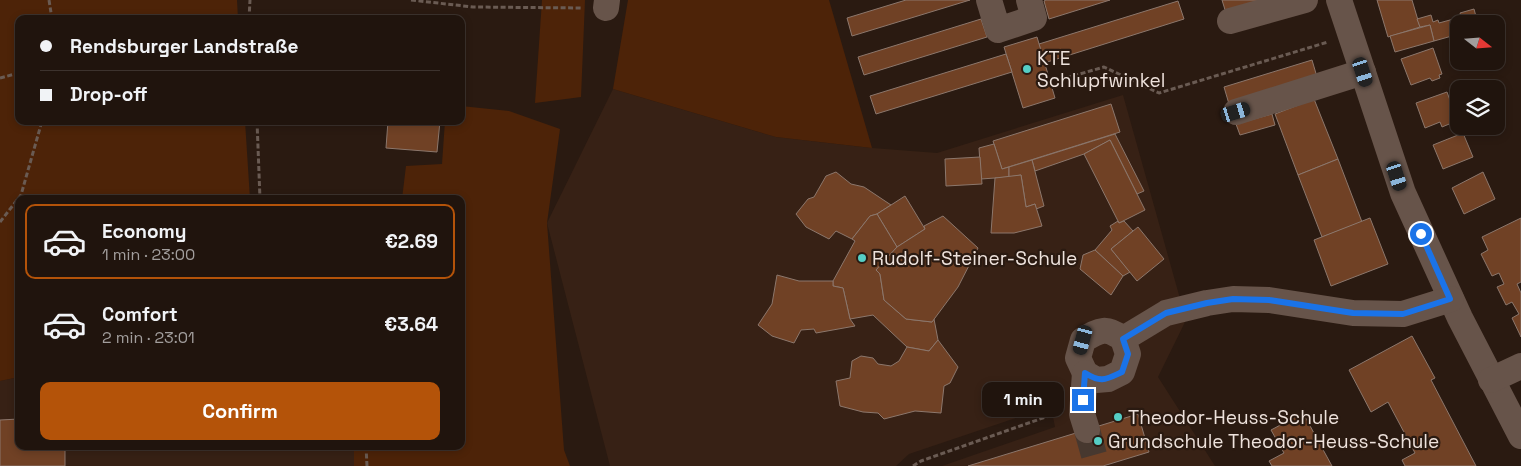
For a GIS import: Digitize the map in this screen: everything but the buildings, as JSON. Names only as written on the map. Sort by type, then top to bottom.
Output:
[{"type":"street","points":[[989,0],[998,30],[1034,18],[1029,0]]},
{"type":"street","points":[[1230,21],[1305,0]]},
{"type":"street","points":[[1339,0],[1403,193],[1450,299],[1521,436]]},
{"type":"street","points":[[1236,112],[1363,72]]},
{"type":"street","points":[[1087,430],[1082,414],[1085,373],[1096,380],[1108,379],[1122,372],[1128,354],[1123,339],[1166,313],[1233,299],[1269,300],[1353,313],[1403,314],[1450,299]]},
{"type":"street","points":[[1491,380],[1521,366]]},
{"type":"path","points":[[49,0],[51,15]]},
{"type":"path","points":[[250,0],[250,15]]},
{"type":"path","points":[[411,0],[473,7],[607,4]]},
{"type":"path","points":[[1059,80],[1104,67],[1159,93],[1351,35]]},
{"type":"path","points":[[0,78],[15,74]]},
{"type":"path","points":[[21,195],[41,125]]},
{"type":"path","points":[[257,125],[260,195]]},
{"type":"path","points":[[0,222],[15,203]]},
{"type":"path","points":[[913,466],[921,461],[1057,413],[1063,405]]},
{"type":"path","points":[[366,450],[367,466]]},
{"type":"shaded area","points":[[0,0],[237,0],[238,15],[15,15],[15,125],[245,125],[250,195],[15,195],[15,378],[0,381]]},
{"type":"shaded area","points":[[542,0],[585,0],[581,97],[535,103]]},
{"type":"shaded area","points":[[628,0],[829,0],[872,148],[776,137],[613,89]]},
{"type":"shaded area","name":"Rudolf-Steiner-Schule","points":[[613,89],[776,137],[937,153],[1123,95],[1186,320],[1158,377],[1215,466],[942,466],[1055,427],[1051,406],[909,454],[896,466],[610,466],[547,223]]},
{"type":"shaded area","points":[[465,106],[509,111],[560,129],[547,223],[564,450],[570,466],[354,466],[354,450],[465,450],[465,195],[402,195],[406,166],[442,164],[445,125],[465,125]]},
{"type":"shaded area","points":[[15,378],[15,450],[354,450],[354,466],[0,466],[0,381]]},
{"type":"tunnel","points":[[1087,430],[1097,466]]},
{"type":"place","name":"KTE Schlupfwinkel","points":[[1027,69]]},
{"type":"place","name":"Rudolf-Steiner-Schule","points":[[862,258]]},
{"type":"place","name":"Theodor-Heuss-Schule","points":[[1118,417]]},
{"type":"place","name":"Grundschule Theodor-Heuss-Schule","points":[[1098,441]]},
{"type":"route","points":[[1083,400],[1085,373],[1096,380],[1108,379],[1122,372],[1128,354],[1123,339],[1166,313],[1233,299],[1269,300],[1353,313],[1403,314],[1450,299],[1421,234]]}]
